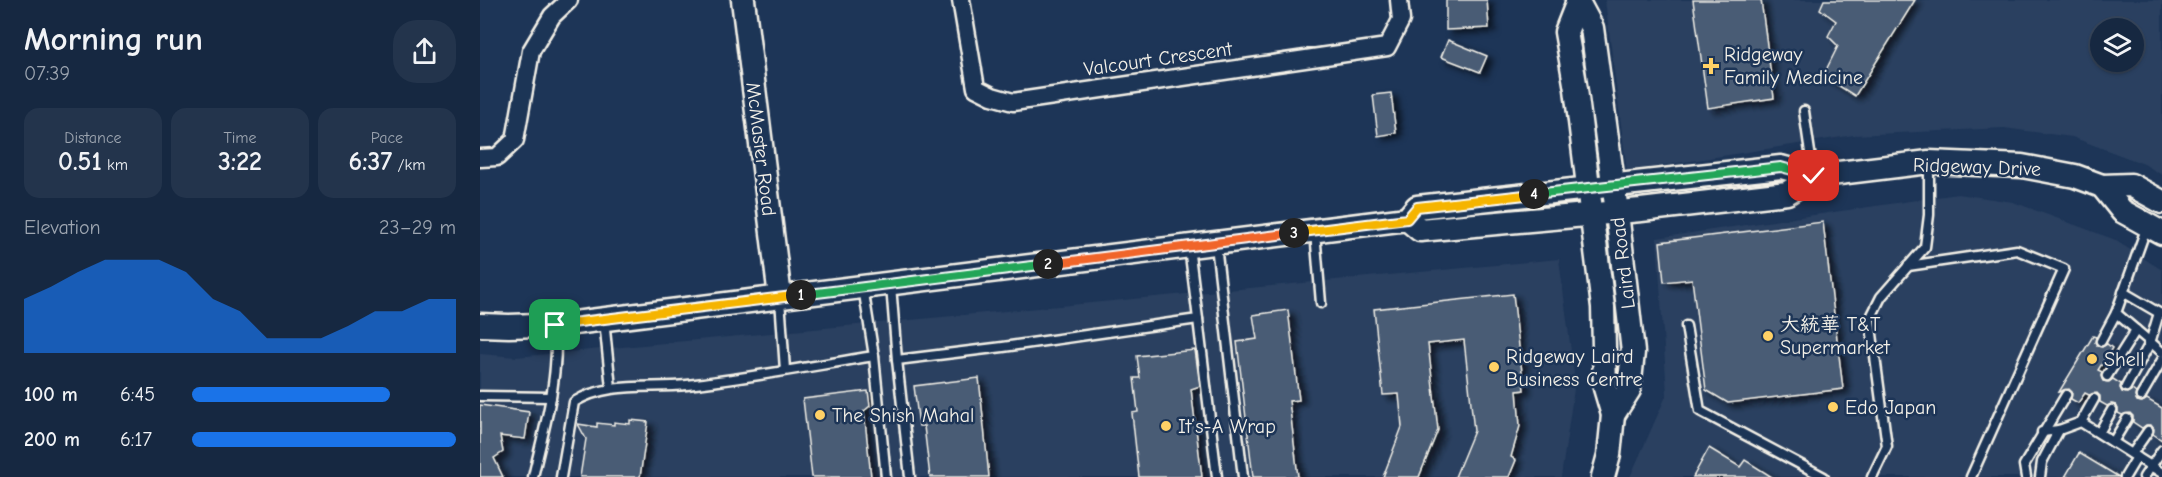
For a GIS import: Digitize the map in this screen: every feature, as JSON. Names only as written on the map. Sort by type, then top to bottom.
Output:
[{"type":"street","points":[[480,158],[497,157],[515,140],[531,51],[552,16],[569,0]]},
{"type":"street","name":"McMaster Road","points":[[743,0],[780,297]]},
{"type":"street","name":"Valcourt Crescent","points":[[961,0],[976,88],[992,96],[1013,102],[1386,46],[1401,20],[1399,0]]},
{"type":"street","name":"Laird Road","points":[[1577,2],[1592,28],[1614,186],[1633,352],[1629,390],[1613,415]]},
{"type":"street","name":"Laird Road","points":[[1577,2],[1566,32],[1603,307],[1605,388],[1613,415],[1609,455],[1603,477]]},
{"type":"street","name":"Ridgeway Drive","points":[[480,325],[555,325],[1407,219],[1417,207],[1781,167],[1814,176],[1929,162],[2022,166],[2048,169],[2102,186],[2131,185],[2162,202]]},
{"type":"street","name":"Ridgeway Drive","points":[[1407,219],[1420,230],[1617,212],[1786,193],[1814,176]]},
{"type":"street","points":[[2102,186],[2122,211],[2155,229]]},
{"type":"lane","points":[[1804,111],[1814,176]]},
{"type":"lane","points":[[1872,477],[1887,446],[1870,320],[1881,297],[1925,247],[1929,215],[1929,162]]},
{"type":"lane","points":[[2101,341],[2155,229]]},
{"type":"lane","points":[[1315,231],[1321,303]]},
{"type":"lane","points":[[1216,243],[1243,477]]},
{"type":"lane","points":[[1189,246],[1217,477]]},
{"type":"lane","points":[[1908,266],[2017,250],[2064,269],[1971,477]]},
{"type":"lane","points":[[891,284],[910,477]]},
{"type":"lane","points":[[863,287],[874,356],[886,477]]},
{"type":"lane","points":[[2123,292],[2159,313],[2150,343],[2126,387]]},
{"type":"lane","points":[[780,297],[785,370]]},
{"type":"lane","points":[[2116,313],[2162,352]]},
{"type":"lane","points":[[604,319],[612,388]]},
{"type":"lane","points":[[897,360],[1003,348],[1198,319]]},
{"type":"lane","points":[[533,477],[550,397],[557,349],[555,325]]},
{"type":"lane","points":[[1686,326],[1701,411],[1824,477]]},
{"type":"lane","points":[[2107,376],[2136,330]]},
{"type":"lane","points":[[561,477],[574,402],[588,393],[612,388],[686,385],[874,356]]},
{"type":"lane","points":[[2141,396],[2162,360]]},
{"type":"lane","points":[[2026,477],[2024,465],[2066,395]]},
{"type":"lane","points":[[480,396],[550,397]]},
{"type":"lane","points":[[2042,432],[2059,430],[2081,422],[2094,399]]},
{"type":"lane","points":[[2099,433],[2112,410]]},
{"type":"lane","points":[[2113,442],[2127,419]]},
{"type":"lane","points":[[2081,422],[2162,473]]},
{"type":"lane","points":[[2040,477],[2042,462],[2059,430]]},
{"type":"lane","points":[[2125,477],[2148,431]]},
{"type":"lane","points":[[2144,477],[2162,450]]},
{"type":"shaded area","points":[[1605,0],[2162,0],[2162,175],[2144,164],[2072,137],[2004,128],[1854,135],[1627,171]]},
{"type":"shaded area","points":[[1958,194],[2013,202],[2113,239],[2162,270],[2162,477],[1630,477],[1667,394],[1657,238]]},
{"type":"shaded area","points":[[1559,259],[1575,382],[1561,477],[480,477],[480,354],[516,357]]},
{"type":"building","points":[[1446,0],[1487,0],[1489,28],[1446,30]]},
{"type":"building","points":[[1693,0],[1761,0],[1774,98],[1708,108]]},
{"type":"building","points":[[1824,0],[1915,0],[1855,96],[1823,76],[1838,46],[1828,36],[1836,21],[1820,9]]},
{"type":"building","points":[[1448,40],[1487,56],[1480,72],[1441,57]]},
{"type":"building","points":[[1391,93],[1396,133],[1378,136],[1373,95]]},
{"type":"building","name":"大統華 T&T Supermarket","points":[[1823,222],[1843,389],[1728,403],[1706,390],[1692,279],[1664,282],[1660,242]]},
{"type":"building","name":"Ridgeway Laird Business Centre","points":[[1513,294],[1524,390],[1517,391],[1520,426],[1511,457],[1516,460],[1509,477],[1455,477],[1474,431],[1464,340],[1428,344],[1438,430],[1419,477],[1383,477],[1402,427],[1399,394],[1383,395],[1374,309]]},
{"type":"building","points":[[1288,310],[1299,400],[1289,401],[1298,477],[1253,477],[1237,342],[1257,339],[1253,315]]},
{"type":"building","points":[[2093,336],[2096,337],[2095,342],[2098,346],[2102,347],[2107,344],[2112,348],[2098,370],[2102,372],[2103,381],[2109,382],[2113,379],[2121,384],[2122,392],[2127,393],[2132,390],[2136,393],[2137,401],[2142,402],[2147,399],[2162,408],[2162,440],[2153,434],[2154,429],[2151,425],[2142,428],[2133,422],[2133,416],[2130,413],[2122,415],[2118,413],[2116,405],[2107,406],[2100,402],[2100,396],[2097,393],[2089,395],[2085,393],[2078,403],[2071,399],[2072,392],[2069,389],[2059,392]]},
{"type":"building","points":[[1195,350],[1200,386],[1191,389],[1202,477],[1139,477],[1132,413],[1138,412],[1134,378],[1140,378],[1137,356]]},
{"type":"building","points":[[979,378],[989,477],[930,477],[924,426],[919,426],[914,386]]},
{"type":"building","points":[[868,391],[870,406],[864,411],[871,477],[812,477],[803,399]]},
{"type":"building","points":[[480,405],[529,412],[525,439],[500,436],[503,452],[494,458],[503,477],[480,477]]},
{"type":"building","points":[[630,420],[648,422],[640,477],[580,477],[586,439],[578,424],[597,427],[597,423],[630,424]]},
{"type":"building","points":[[1709,448],[1740,467],[1745,460],[1772,477],[1693,477]]},
{"type":"building","points":[[2079,453],[2119,477],[2065,477]]},
{"type":"place","name":"Ridgeway Family Medicine","points":[[1711,66]]},
{"type":"place","name":"大統華 T&T Supermarket","points":[[1768,336]]},
{"type":"place","name":"Shell","points":[[2092,359]]},
{"type":"place","name":"Ridgeway Laird Business Centre","points":[[1494,367]]},
{"type":"place","name":"Edo Japan","points":[[1833,407]]},
{"type":"place","name":"The Shish Mahal","points":[[820,415]]},
{"type":"place","name":"It’s-A Wrap","points":[[1166,426]]},
{"type":"route","points":[[555,325],[1407,219],[1417,207],[1781,167],[1814,176]]}]
